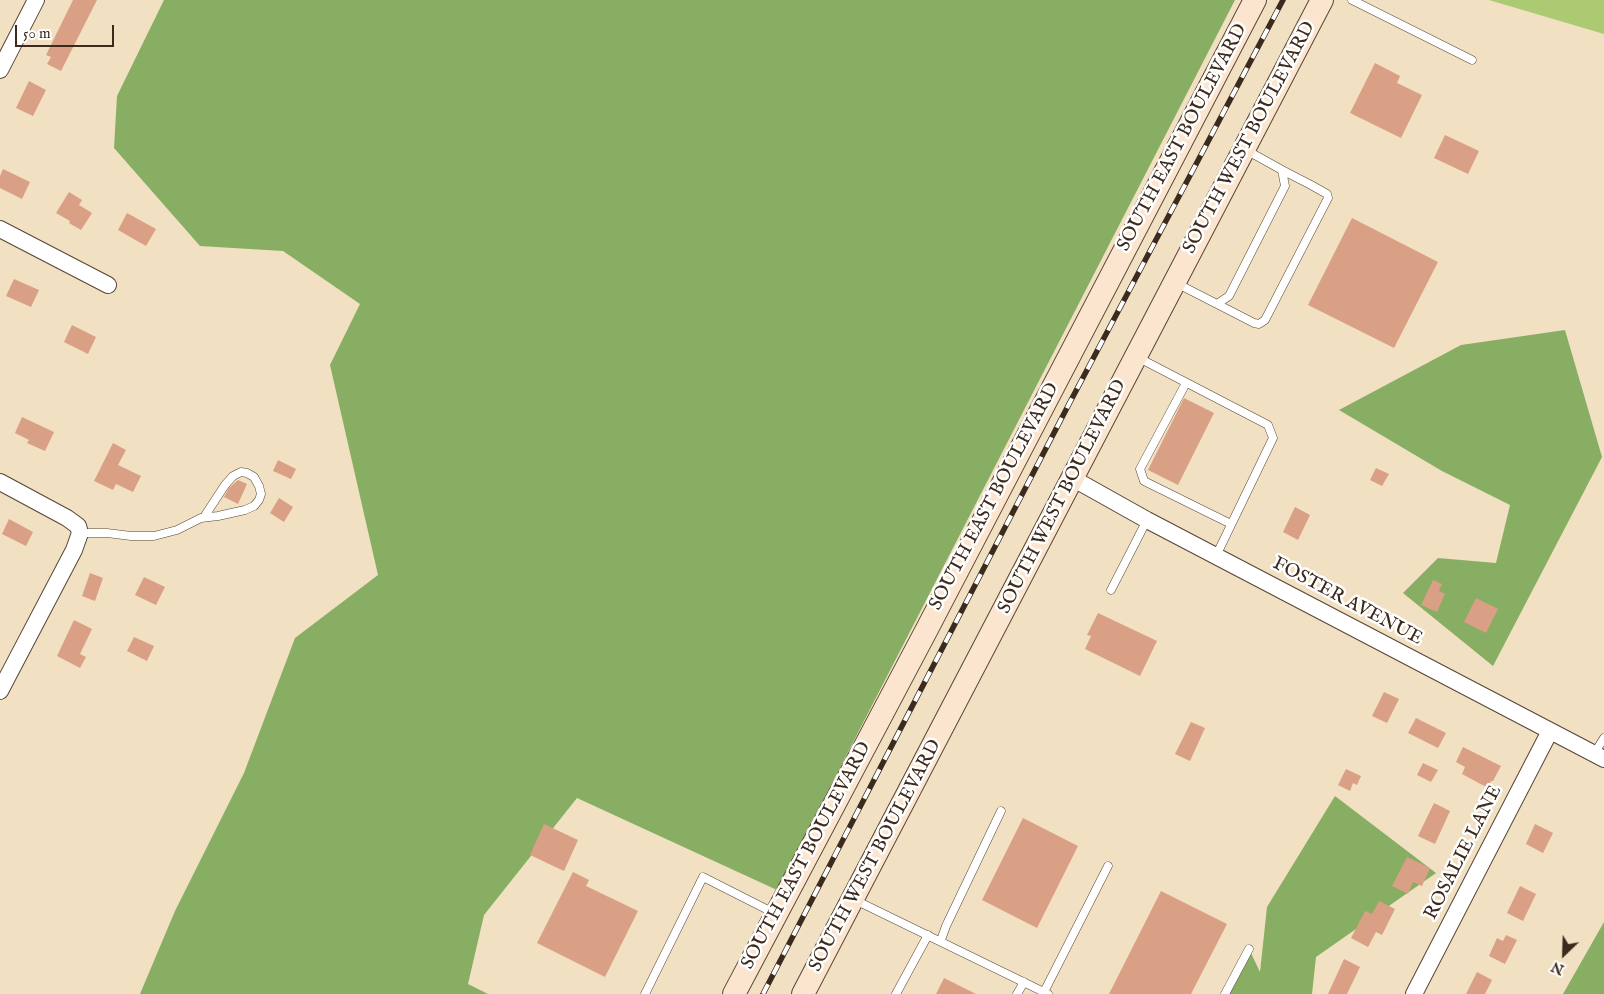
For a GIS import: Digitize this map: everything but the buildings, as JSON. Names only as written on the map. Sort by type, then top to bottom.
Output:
[{"type":"main road","name":"SOUTH EAST BOULEVARD","points":[[734,994],[1255,0]]},
{"type":"main road","name":"SOUTH WEST BOULEVARD","points":[[803,994],[1322,0]]},
{"type":"street","points":[[0,70],[36,0]]},
{"type":"street","points":[[0,229],[108,285]]},
{"type":"street","name":"FOSTER AVENUE","points":[[1072,478],[1147,520],[1599,756]]},
{"type":"street","points":[[0,482],[68,518],[78,526],[80,533],[74,550],[0,690]]},
{"type":"street","name":"ROSALIE LANE","points":[[1414,994],[1550,731]]},
{"type":"lane","points":[[1352,0],[1472,60]]},
{"type":"lane","points":[[1174,282],[1254,323],[1259,324],[1265,320],[1328,198],[1327,194],[1311,184],[1244,149]]},
{"type":"lane","points":[[1217,304],[1229,296],[1285,186],[1282,170]]},
{"type":"lane","points":[[1136,356],[1268,425],[1274,438],[1216,556]]},
{"type":"lane","points":[[1186,383],[1140,469],[1144,480],[1231,524]]},
{"type":"lane","points":[[80,533],[107,532],[130,536],[154,536],[177,530],[205,517],[234,513],[254,506],[261,494],[254,478],[247,473],[241,472],[233,476],[205,517]]},
{"type":"lane","points":[[1111,590],[1147,520]]},
{"type":"lane","points":[[1599,756],[1604,738]]},
{"type":"lane","points":[[940,940],[1002,811]]},
{"type":"lane","points":[[853,899],[1046,993],[1108,866]]},
{"type":"lane","points":[[645,994],[703,877],[776,914]]},
{"type":"lane","points":[[896,994],[928,935]]},
{"type":"lane","points":[[1225,994],[1249,949]]},
{"type":"lane","points":[[1017,994],[1024,982]]},
{"type":"green space","points":[[164,0],[1235,0],[777,890],[577,798],[484,915],[468,984],[488,994],[140,994],[175,911],[244,773],[295,638],[378,575],[330,365],[360,304],[283,251],[200,246],[114,148],[117,96]]},
{"type":"green space","points":[[1489,0],[1604,0],[1604,34]]},
{"type":"green space","points":[[1565,330],[1602,457],[1493,666],[1403,593],[1438,558],[1496,563],[1510,505],[1442,471],[1339,410],[1461,345]]},
{"type":"green space","points":[[1335,796],[1436,873],[1316,957],[1312,994],[1229,994],[1249,949],[1260,972],[1267,907]]},
{"type":"green space","points":[[1604,922],[1604,994],[1563,994]]},
{"type":"railway","points":[[763,994],[1069,404],[1283,0]]}]
